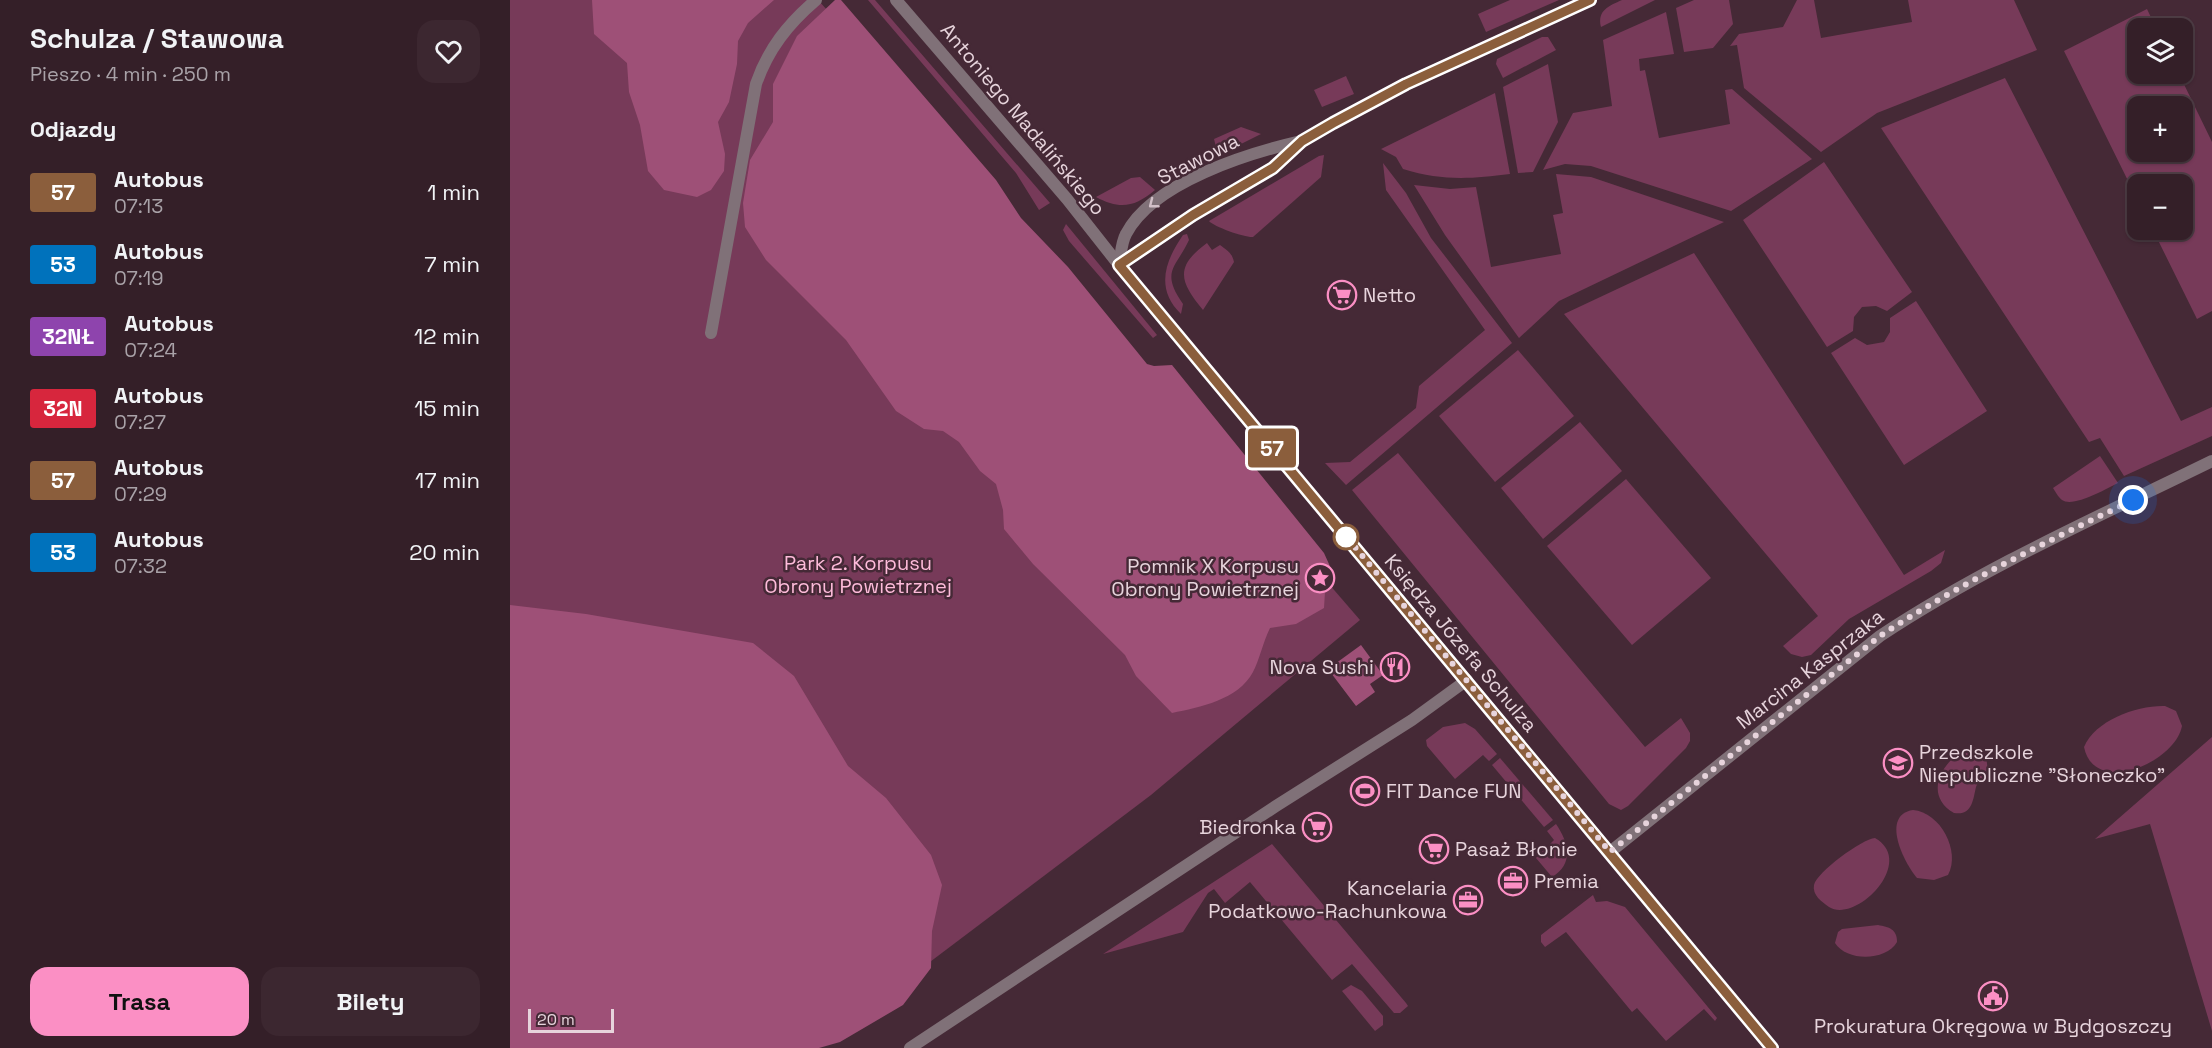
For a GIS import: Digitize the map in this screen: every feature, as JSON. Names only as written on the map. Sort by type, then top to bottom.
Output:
[{"type":"street","points":[[711,333],[756,84],[769,53],[780,37],[816,0]]},
{"type":"street","name":"Antoniego Madalińskiego","points":[[896,0],[1067,200],[1119,265]]},
{"type":"street","name":"Stawowa","points":[[1119,265],[1193,215],[1273,168],[1302,141],[1406,84],[1590,0]]},
{"type":"street","name":"Stawowa","points":[[1119,265],[1123,242],[1133,224],[1145,211],[1176,188],[1252,153],[1302,141]]},
{"type":"street","name":"Księdza Józefa Schulza","points":[[1119,265],[1772,1048]]},
{"type":"street","name":"Marcina Kasprzaka","points":[[1610,852],[1880,636],[1916,613],[2039,545],[2212,461]]},
{"type":"street","points":[[910,1048],[1266,813],[1412,720],[1467,680]]},
{"type":"green space","name":"Park 2. Korpusu Obrony Powietrznej","points":[[510,0],[818,0],[941,135],[1360,620],[1151,795],[816,1048],[510,1048]]},
{"type":"green space","points":[[868,0],[875,0],[1050,203],[1039,210],[1016,173]]},
{"type":"green space","points":[[1510,0],[1559,0],[1486,32],[1478,14]]},
{"type":"green space","points":[[1622,0],[1655,0],[1601,27],[1601,16],[1605,9]]},
{"type":"green space","points":[[1694,0],[1729,0],[1733,24],[1713,48],[1684,52],[1676,8]]},
{"type":"green space","points":[[1797,0],[1814,0],[1821,38],[1912,22],[1908,0],[2014,0],[2037,50],[1877,113],[1821,152],[1744,88],[1737,45],[1730,46],[1739,34],[1783,27]]},
{"type":"green space","points":[[2147,9],[2151,18],[2129,18]]},
{"type":"green space","points":[[1666,12],[1674,54],[1639,59],[1640,71],[1645,70],[1659,138],[1730,124],[1725,90],[1732,89],[1812,159],[1731,211],[1591,166],[1565,164],[1543,170],[1573,113],[1612,106],[1603,40]]},
{"type":"green space","points":[[2127,19],[2127,84],[2184,84],[2190,96],[2127,96],[2127,162],[2193,162],[2193,103],[2212,142],[2212,311],[2197,319],[2158,240],[2193,240],[2193,174],[2127,174],[2127,179],[2064,51]]},
{"type":"green space","points":[[1542,37],[1548,37],[1556,50],[1503,78],[1496,64],[1497,59]]},
{"type":"green space","points":[[1548,64],[1558,122],[1533,172],[1518,173],[1503,87]]},
{"type":"green space","points":[[1346,76],[1354,94],[1322,107],[1314,90]]},
{"type":"green space","points":[[2005,78],[2181,421],[2212,407],[2212,436],[2124,476],[2100,438],[2089,442],[1881,128]]},
{"type":"green space","points":[[1495,93],[1510,174],[1469,178],[1431,176],[1403,169],[1396,157],[1381,149]]},
{"type":"green space","points":[[1241,127],[1261,134],[1225,152],[1216,147],[1214,139]]},
{"type":"green space","points":[[1324,155],[1321,177],[1253,237],[1230,232],[1209,221],[1319,156]]},
{"type":"green space","points":[[1824,162],[1912,292],[1887,311],[1876,306],[1862,307],[1854,317],[1853,331],[1827,347],[1743,220]]},
{"type":"green space","points":[[1383,163],[1406,193],[1431,238],[1512,343],[1346,485],[1325,463],[1350,462],[1416,408],[1419,386],[1485,330],[1386,190]]},
{"type":"green space","points":[[1556,174],[1591,177],[1724,222],[1559,301],[1519,338],[1445,235],[1414,185],[1450,189],[1476,187],[1491,267],[1561,254],[1553,215],[1563,213]]},
{"type":"green space","points":[[1140,177],[1155,190],[1141,200],[1120,205],[1096,197],[1131,178]]},
{"type":"green space","points":[[1066,224],[1157,335],[1153,338],[1069,241],[1063,230]]},
{"type":"green space","points":[[1187,234],[1189,240],[1172,270],[1171,277],[1176,293],[1183,304],[1181,314],[1168,295],[1165,275],[1171,255],[1183,235]]},
{"type":"green space","points":[[1207,243],[1212,250],[1220,245],[1231,254],[1234,262],[1203,310],[1189,291],[1184,275],[1189,260]]},
{"type":"green space","points":[[1694,253],[1904,575],[1945,550],[1941,563],[1931,571],[1849,619],[1811,655],[1802,657],[1791,654],[1783,646],[1818,616],[1564,314]]},
{"type":"green space","points":[[1916,301],[1987,411],[1904,465],[1831,353],[1855,338],[1867,345],[1884,342],[1890,332],[1890,318]]},
{"type":"green space","points":[[1518,350],[1574,416],[1495,482],[1439,416]]},
{"type":"green space","points":[[1580,422],[1622,471],[1543,539],[1501,488]]},
{"type":"green space","points":[[1398,453],[1645,747],[1681,718],[1690,733],[1690,741],[1686,748],[1628,806],[1621,810],[1609,804],[1352,490]]},
{"type":"green space","points":[[2100,456],[2118,483],[2081,500],[2067,502],[2062,500],[2053,488]]},
{"type":"green space","points":[[1626,479],[1711,578],[1632,645],[1547,546]]},
{"type":"green space","points":[[2165,706],[2176,711],[2182,726],[2176,740],[2165,752],[2151,762],[2118,772],[2103,770],[2091,762],[2084,747],[2090,737],[2107,722],[2130,711]]},
{"type":"green space","points":[[1465,723],[1475,729],[1497,754],[1489,761],[1483,755],[1455,779],[1427,746],[1426,740],[1443,727]]},
{"type":"green space","points":[[2212,737],[2212,1031],[2150,824],[2095,839]]},
{"type":"green space","points":[[1971,747],[1978,748],[1986,755],[1988,772],[1977,785],[1968,810],[1954,813],[1944,805],[1939,796],[1940,777],[1952,759]]},
{"type":"green space","points":[[1500,758],[1553,820],[1544,827],[1492,765]]},
{"type":"green space","points":[[1913,810],[1923,812],[1932,818],[1946,834],[1952,855],[1948,875],[1934,880],[1917,878],[1906,862],[1896,830],[1903,814]]},
{"type":"green space","points":[[1556,824],[1564,838],[1567,853],[1564,866],[1552,877],[1536,858],[1554,840],[1547,831]]},
{"type":"green space","points":[[1875,838],[1886,849],[1889,861],[1886,875],[1878,888],[1853,907],[1840,910],[1829,907],[1818,898],[1815,892],[1814,885],[1817,879],[1841,857],[1860,844]]},
{"type":"green space","points":[[1272,844],[1406,1003],[1408,1006],[1400,1013],[1394,1013],[1352,964],[1332,980],[1250,882],[1225,903],[1214,889],[1208,893],[1183,932],[1103,954]]},
{"type":"green space","points":[[1593,895],[1596,902],[1607,901],[1625,907],[1717,1018],[1715,1021],[1704,1009],[1666,1041],[1637,1008],[1632,1012],[1566,932],[1545,947],[1541,942],[1541,935]]},
{"type":"green space","points":[[1878,925],[1892,929],[1897,938],[1892,948],[1884,953],[1876,956],[1857,956],[1848,954],[1835,943],[1838,932],[1842,929]]},
{"type":"green space","points":[[1351,985],[1362,991],[1383,1016],[1383,1025],[1375,1031],[1342,991]]},
{"type":"shaded area","points":[[592,0],[774,0],[748,23],[738,41],[737,64],[729,102],[718,122],[725,154],[724,171],[711,190],[697,197],[664,190],[648,171],[640,125],[629,92],[627,63],[594,34]]},
{"type":"shaded area","points":[[835,0],[841,0],[996,180],[1021,218],[1068,267],[1147,364],[1172,365],[1324,553],[1333,573],[1325,592],[1324,608],[1296,624],[1270,628],[1253,672],[1246,682],[1228,696],[1206,705],[1172,713],[1136,676],[1125,655],[1033,564],[1004,529],[1003,510],[996,484],[980,471],[959,442],[943,431],[924,429],[896,411],[846,340],[766,260],[745,227],[743,203],[750,160],[773,122],[773,84],[797,36]]},
{"type":"shaded area","points":[[510,605],[586,614],[753,643],[794,676],[848,766],[886,798],[931,855],[942,885],[932,931],[931,968],[903,1005],[840,1042],[819,1048],[510,1048]]},
{"type":"shaded area","points":[[1361,645],[1383,675],[1370,684],[1375,692],[1356,706],[1328,669]]},
{"type":"bus line","name":"57","points":[[1590,0],[1406,84],[1333,123],[1302,141],[1273,168],[1193,215],[1119,265],[1678,932],[1738,1009],[1772,1048]]},
{"type":"place","name":"Netto","points":[[1342,295]]},
{"type":"place","name":"Pomnik X Korpusu Obrony Powietrznej","points":[[1320,578]]},
{"type":"place","name":"Nova Sushi","points":[[1395,667]]},
{"type":"place","name":"Przedszkole Niepubliczne \"Słoneczko\"","points":[[1898,763]]},
{"type":"place","name":"FIT Dance FUN","points":[[1365,791]]},
{"type":"place","name":"Biedronka","points":[[1317,827]]},
{"type":"place","name":"Pasaż Błonie","points":[[1434,849]]},
{"type":"place","name":"Premia","points":[[1513,881]]},
{"type":"place","name":"Kancelaria Podatkowo-Rachunkowa","points":[[1468,900]]},
{"type":"place","name":"Prokuratura Okręgowa w Bydgoszczy","points":[[1993,996]]},
{"type":"route","points":[[1346,537],[1344,534],[1610,852],[1880,636],[1998,567],[2133,500]]}]
